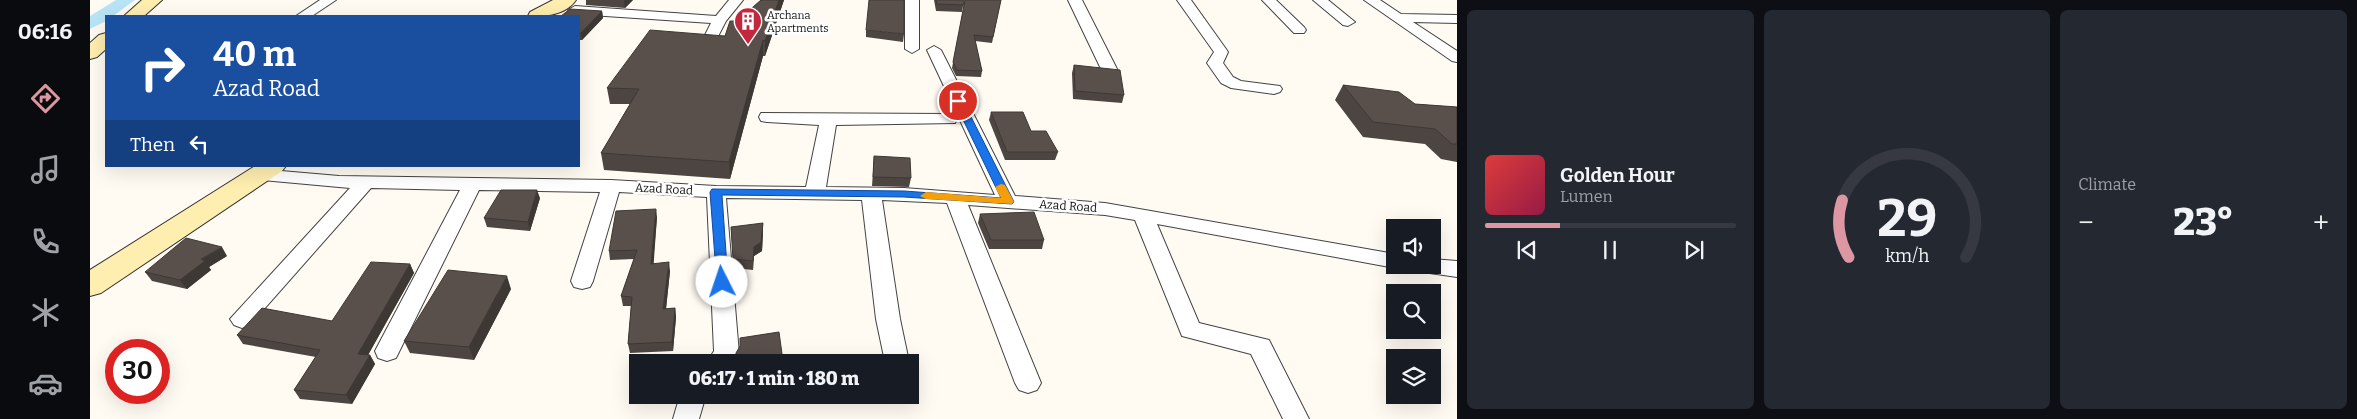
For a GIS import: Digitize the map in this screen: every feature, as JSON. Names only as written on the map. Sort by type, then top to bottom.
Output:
[{"type":"main road","points":[[135,15],[153,0]]},
{"type":"main road","points":[[540,15],[569,5]]},
{"type":"main road","points":[[90,53],[105,40]]},
{"type":"main road","points":[[90,285],[265,171]]},
{"type":"street","points":[[305,15],[329,0]]},
{"type":"street","points":[[707,45],[720,20],[736,0]]},
{"type":"street","points":[[912,0],[912,50]]},
{"type":"street","points":[[1075,0],[1109,69]]},
{"type":"street","points":[[1184,0],[1220,52],[1215,63],[1227,80],[1237,85],[1274,89]]},
{"type":"street","points":[[1268,0],[1299,30]]},
{"type":"street","points":[[1320,0],[1348,22]]},
{"type":"street","points":[[1371,0],[1457,58]]},
{"type":"street","points":[[569,5],[720,20]]},
{"type":"street","points":[[1399,18],[1457,18]]},
{"type":"street","points":[[1440,47],[1457,50]]},
{"type":"street","points":[[934,50],[1008,202]]},
{"type":"street","points":[[767,117],[828,120],[949,119]]},
{"type":"street","points":[[815,193],[828,120]]},
{"type":"street","name":"Azad Road","points":[[265,171],[366,182],[611,186],[716,192],[871,193],[1105,209],[1326,247],[1386,260]]},
{"type":"street","points":[[242,320],[366,182]]},
{"type":"street","points":[[386,351],[472,184]]},
{"type":"street","points":[[582,281],[611,186]]},
{"type":"street","points":[[716,192],[726,354]]},
{"type":"street","points":[[871,193],[888,319],[895,354]]},
{"type":"street","points":[[955,198],[1028,383]]},
{"type":"street","points":[[1143,216],[1190,330],[1260,347],[1296,419]]},
{"type":"street","points":[[1441,267],[1457,269]]},
{"type":"street","points":[[686,419],[691,404]]},
{"type":"building","points":[[761,0],[779,0],[765,41],[763,40],[729,162],[601,153],[639,89],[607,88],[650,30],[725,36],[730,21],[737,21]]},
{"type":"building","points":[[869,0],[904,0],[904,34],[866,30]]},
{"type":"building","points":[[936,0],[964,0],[964,5],[937,4]]},
{"type":"building","points":[[965,0],[1001,0],[993,37],[974,35],[982,71],[957,70],[953,62]]},
{"type":"building","points":[[570,9],[602,11],[581,33],[580,15],[562,15]]},
{"type":"building","points":[[1074,65],[1120,70],[1124,95],[1075,91]]},
{"type":"building","points":[[1343,85],[1399,92],[1415,104],[1457,107],[1457,144],[1452,144],[1435,129],[1373,122]]},
{"type":"building","points":[[991,112],[1023,112],[1031,131],[1046,131],[1058,152],[1007,152]]},
{"type":"building","points":[[874,156],[910,158],[911,178],[873,177]]},
{"type":"building","points":[[501,190],[537,190],[528,222],[484,218]]},
{"type":"building","points":[[656,209],[651,264],[669,262],[663,309],[675,308],[672,342],[628,344],[632,297],[621,296],[637,250],[609,251],[616,211]]},
{"type":"building","points":[[1034,212],[1044,240],[991,240],[980,214]]},
{"type":"building","points":[[763,223],[761,242],[754,247],[753,261],[733,259],[731,227]]},
{"type":"building","points":[[186,238],[222,247],[201,259],[205,261],[180,280],[145,272]]},
{"type":"building","points":[[371,262],[410,264],[358,354],[370,355],[346,395],[294,390],[320,350],[237,335],[262,308],[332,321]]},
{"type":"building","points":[[448,270],[507,276],[469,347],[404,341]]},
{"type":"building","points":[[779,332],[782,354],[736,354],[740,346],[740,338]]},
{"type":"waterway","points":[[90,24],[127,0]]},
{"type":"slow traffic","points":[[926,196],[1008,202],[1001,187]]},
{"type":"place","name":"Archana Apartments","points":[[748,45]]},
{"type":"route","points":[[722,282],[716,192],[904,194],[1008,202],[958,101]]}]
